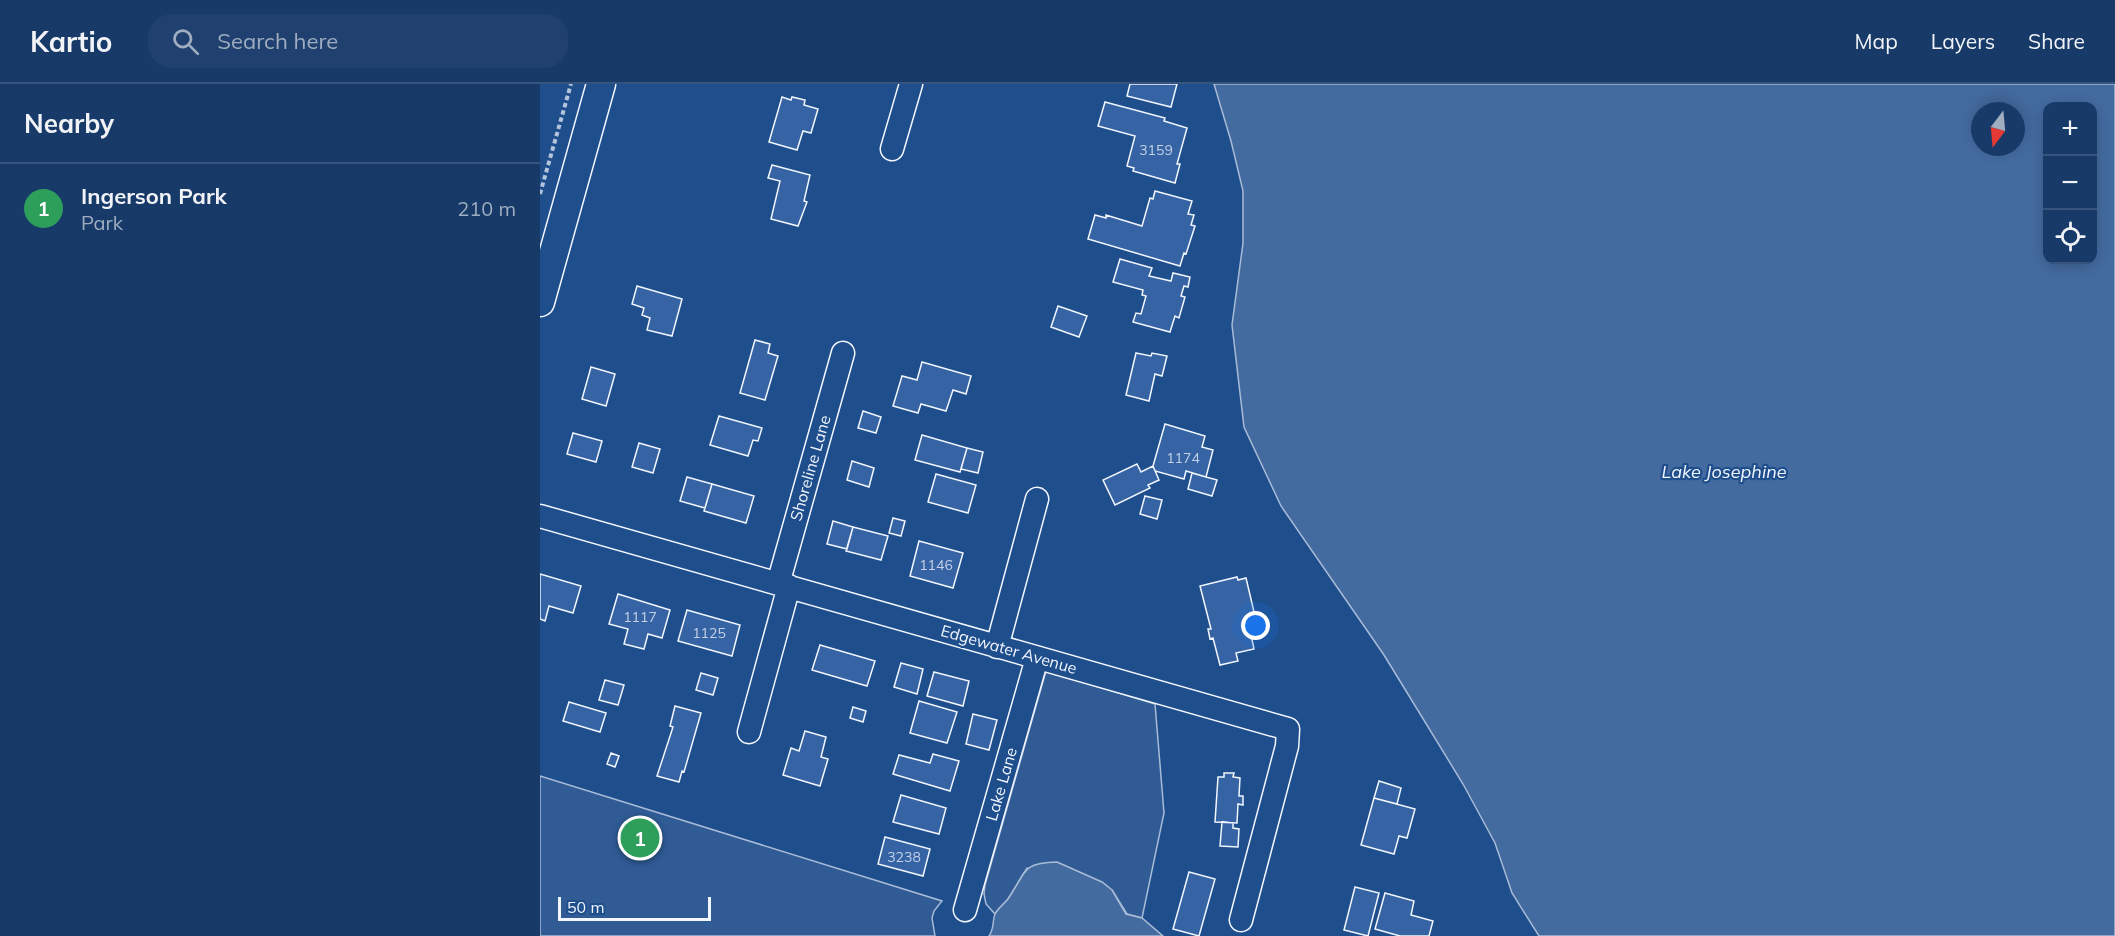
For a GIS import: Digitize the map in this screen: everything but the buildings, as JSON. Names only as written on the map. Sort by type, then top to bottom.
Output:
[{"type":"main road","points":[[541,295],[601,84]]},
{"type":"street","points":[[892,149],[910,84]]},
{"type":"street","name":"Shoreline Lane","points":[[749,732],[783,585],[843,353]]},
{"type":"street","points":[[998,646],[1037,499]]},
{"type":"street","name":"Edgewater Avenue","points":[[540,516],[1288,729],[1287,746],[1240,920]]},
{"type":"street","name":"Lake Lane","points":[[965,910],[1037,657]]},
{"type":"path","points":[[540,194],[571,84]]},
{"type":"shaded area","points":[[1046,671],[1155,704],[1164,813],[1142,918],[1127,914],[1112,890],[1027,868],[1008,899],[995,914],[986,904],[985,885]]},
{"type":"shaded area","points":[[540,776],[942,901],[934,911],[932,918],[935,936],[540,936]]},
{"type":"water","name":"Lake Josephine","points":[[1214,84],[2115,84],[2115,936],[1539,936],[1512,893],[1495,843],[1463,784],[1384,655],[1281,506],[1244,427],[1232,325],[1243,243],[1243,191]]},
{"type":"water","points":[[1057,862],[1102,882],[1112,890],[1126,914],[1142,918],[1163,936],[989,936],[995,914],[1026,871],[1036,864]]},
{"type":"place","name":"Ingerson Park","points":[[640,838]]}]
